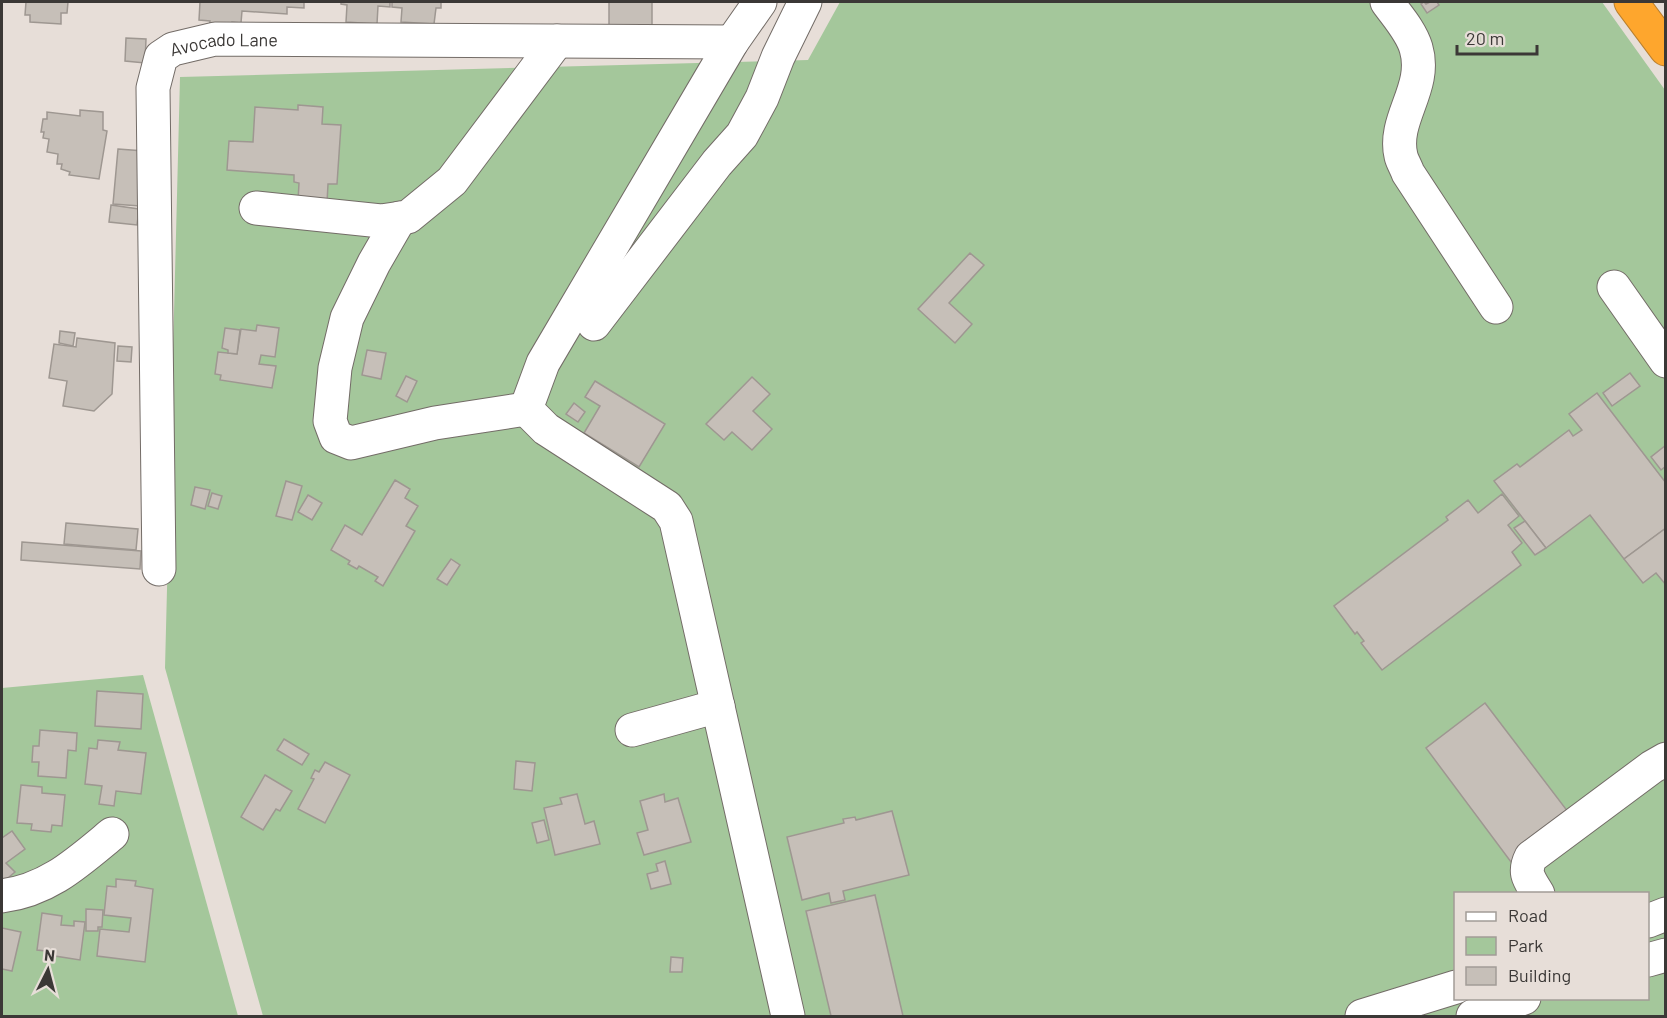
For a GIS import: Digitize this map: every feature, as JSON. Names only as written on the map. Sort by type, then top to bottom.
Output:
[{"type":"highway","points":[[1631,2],[1665,49]]},
{"type":"street","points":[[526,409],[543,363],[732,42],[760,2]]},
{"type":"street","points":[[594,324],[717,163],[742,135],[762,98],[778,57],[805,2]]},
{"type":"street","points":[[1387,2],[1416,46],[1419,63],[1416,88],[1400,134],[1401,156],[1408,173],[1496,307]]},
{"type":"street","name":"Avocado Lane","points":[[159,569],[153,88],[161,57],[173,49],[215,39],[732,42]]},
{"type":"street","points":[[256,208],[381,221],[408,217],[452,181],[557,41]]},
{"type":"street","points":[[400,218],[374,263],[347,318],[335,368],[330,421],[336,436],[351,443],[435,423],[526,409]]},
{"type":"street","points":[[1614,287],[1665,361]]},
{"type":"street","points":[[526,409],[546,429],[667,507],[677,527],[788,1017]]},
{"type":"street","points":[[632,730],[718,706]]},
{"type":"street","points":[[1537,892],[1526,874],[1532,857],[1665,759]]},
{"type":"street","points":[[2,896],[23,893],[47,883],[112,834]]},
{"type":"street","points":[[1649,920],[1665,914]]},
{"type":"street","points":[[1649,959],[1665,955]]},
{"type":"street","points":[[1362,1017],[1454,987]]},
{"type":"street","points":[[1473,1017],[1521,1000]]},
{"type":"green space","points":[[840,2],[1602,2],[1665,90],[1665,1016],[263,1016],[165,668],[180,77],[808,60]]},
{"type":"green space","points":[[143,675],[238,1016],[2,1016],[2,688]]},
{"type":"building","points":[[26,2],[68,2],[67,13],[61,13],[61,24],[30,22],[30,15],[25,15]]},
{"type":"building","points":[[200,2],[304,2],[304,8],[287,7],[287,14],[242,11],[241,23],[232,22],[231,30],[209,29],[210,21],[199,20]]},
{"type":"building","points":[[341,2],[390,2],[390,7],[378,6],[377,24],[346,22],[347,5]]},
{"type":"building","points":[[392,2],[441,2],[441,8],[436,8],[434,24],[401,22],[402,8],[392,7]]},
{"type":"building","points":[[609,2],[652,2],[652,26],[609,26]]},
{"type":"building","points":[[1424,2],[1426,4],[1437,2],[1439,5],[1427,13],[1421,4]]},
{"type":"building","points":[[126,38],[146,39],[145,63],[125,61]]},
{"type":"building","points":[[298,105],[323,107],[322,124],[341,125],[337,184],[328,184],[327,203],[298,201],[299,183],[294,182],[294,175],[227,170],[229,141],[253,142],[255,107],[298,110]]},
{"type":"building","points":[[80,110],[103,112],[103,130],[107,131],[99,179],[69,175],[70,172],[61,169],[62,164],[57,164],[58,154],[47,152],[49,139],[43,138],[44,132],[41,132],[43,119],[47,119],[47,112],[80,116]]},
{"type":"building","points":[[118,149],[144,151],[140,206],[113,204]]},
{"type":"building","points":[[111,205],[139,209],[137,225],[109,222]]},
{"type":"building","points":[[970,253],[984,265],[949,303],[972,324],[955,343],[918,309]]},
{"type":"building","points":[[257,325],[279,328],[275,357],[261,355],[259,364],[276,366],[272,388],[220,380],[221,375],[215,374],[218,352],[237,354],[241,329],[256,331]]},
{"type":"building","points":[[225,328],[240,330],[237,354],[228,353],[228,350],[222,348]]},
{"type":"building","points":[[60,331],[75,333],[73,346],[59,343]]},
{"type":"building","points":[[77,338],[115,343],[112,394],[94,411],[63,406],[67,381],[49,378],[54,344],[76,347]]},
{"type":"building","points":[[118,346],[132,347],[131,362],[117,361]]},
{"type":"building","points":[[367,350],[386,353],[381,379],[362,375]]},
{"type":"building","points":[[1630,373],[1640,386],[1612,406],[1603,393]]},
{"type":"building","points":[[406,376],[417,381],[407,402],[396,396]]},
{"type":"building","points":[[752,377],[770,394],[753,411],[772,429],[752,450],[732,432],[724,440],[706,424]]},
{"type":"building","points":[[595,381],[665,424],[639,467],[584,433],[600,406],[585,397]]},
{"type":"building","points":[[1597,393],[1666,483],[1666,528],[1624,559],[1590,515],[1546,548],[1494,481],[1517,464],[1520,467],[1569,430],[1573,436],[1582,430],[1569,414]]},
{"type":"building","points":[[574,403],[585,412],[578,422],[566,414]]},
{"type":"building","points":[[1666,445],[1666,466],[1661,470],[1651,457]]},
{"type":"building","points":[[395,480],[410,489],[405,498],[418,506],[406,526],[415,531],[383,586],[375,581],[378,577],[359,566],[357,569],[348,564],[350,561],[331,550],[345,525],[362,535]]},
{"type":"building","points":[[286,481],[302,486],[292,520],[276,516]]},
{"type":"building","points":[[195,487],[210,490],[205,509],[191,505]]},
{"type":"building","points":[[212,493],[222,496],[218,509],[208,506]]},
{"type":"building","points":[[1502,494],[1519,516],[1508,525],[1522,543],[1512,552],[1521,565],[1382,670],[1361,643],[1364,641],[1357,632],[1355,634],[1334,606],[1448,520],[1446,517],[1468,500],[1478,513]]},
{"type":"building","points":[[308,495],[322,503],[312,520],[298,512]]},
{"type":"building","points":[[1525,521],[1546,548],[1535,555],[1514,528]]},
{"type":"building","points":[[66,523],[138,529],[136,550],[64,544]]},
{"type":"building","points":[[1666,528],[1666,585],[1656,573],[1643,583],[1624,559]]},
{"type":"building","points":[[22,542],[141,551],[140,569],[21,560]]},
{"type":"building","points":[[451,559],[460,565],[447,585],[437,579]]},
{"type":"building","points":[[97,691],[143,694],[141,729],[95,726]]},
{"type":"building","points":[[1485,703],[1575,821],[1514,866],[1426,748]]},
{"type":"building","points":[[40,730],[77,733],[76,751],[68,750],[66,778],[38,776],[39,762],[32,762],[33,746],[39,746]]},
{"type":"building","points":[[284,739],[309,754],[302,765],[277,750]]},
{"type":"building","points":[[98,740],[120,742],[118,750],[146,753],[141,794],[116,791],[114,806],[99,804],[102,786],[85,784],[89,748],[97,749]]},
{"type":"building","points":[[516,761],[535,763],[532,791],[514,789]]},
{"type":"building","points":[[325,762],[350,775],[325,823],[298,809],[314,779],[311,778],[315,770],[319,772]]},
{"type":"building","points":[[265,775],[292,791],[280,811],[276,809],[263,830],[241,817]]},
{"type":"building","points":[[21,785],[42,787],[42,793],[65,795],[62,826],[52,825],[51,832],[31,830],[32,824],[17,823]]},
{"type":"building","points":[[577,794],[585,824],[594,821],[600,844],[555,855],[544,808],[562,804],[560,798]]},
{"type":"building","points":[[664,794],[665,802],[678,798],[691,842],[644,855],[637,833],[648,830],[640,801]]},
{"type":"building","points":[[892,811],[909,875],[843,891],[845,900],[831,903],[829,893],[802,900],[787,837],[844,823],[843,819],[855,817],[856,820]]},
{"type":"building","points":[[544,820],[549,840],[537,843],[532,823]]},
{"type":"building","points":[[12,831],[25,849],[6,863],[15,872],[2,883],[2,838]]},
{"type":"building","points":[[665,861],[671,884],[651,889],[647,874],[658,871],[656,864]]},
{"type":"building","points":[[116,879],[136,881],[135,886],[153,889],[145,962],[97,956],[100,929],[129,932],[131,918],[104,915],[107,886],[116,887]]},
{"type":"building","points":[[875,895],[903,1016],[831,1016],[806,911]]},
{"type":"building","points":[[86,909],[103,910],[102,927],[98,927],[98,931],[86,931]]},
{"type":"building","points":[[42,913],[62,916],[61,925],[74,926],[74,921],[85,922],[80,960],[55,956],[55,952],[37,950]]},
{"type":"building","points":[[2,928],[21,932],[12,971],[2,969]]},
{"type":"building","points":[[671,957],[683,958],[682,972],[670,972]]}]
